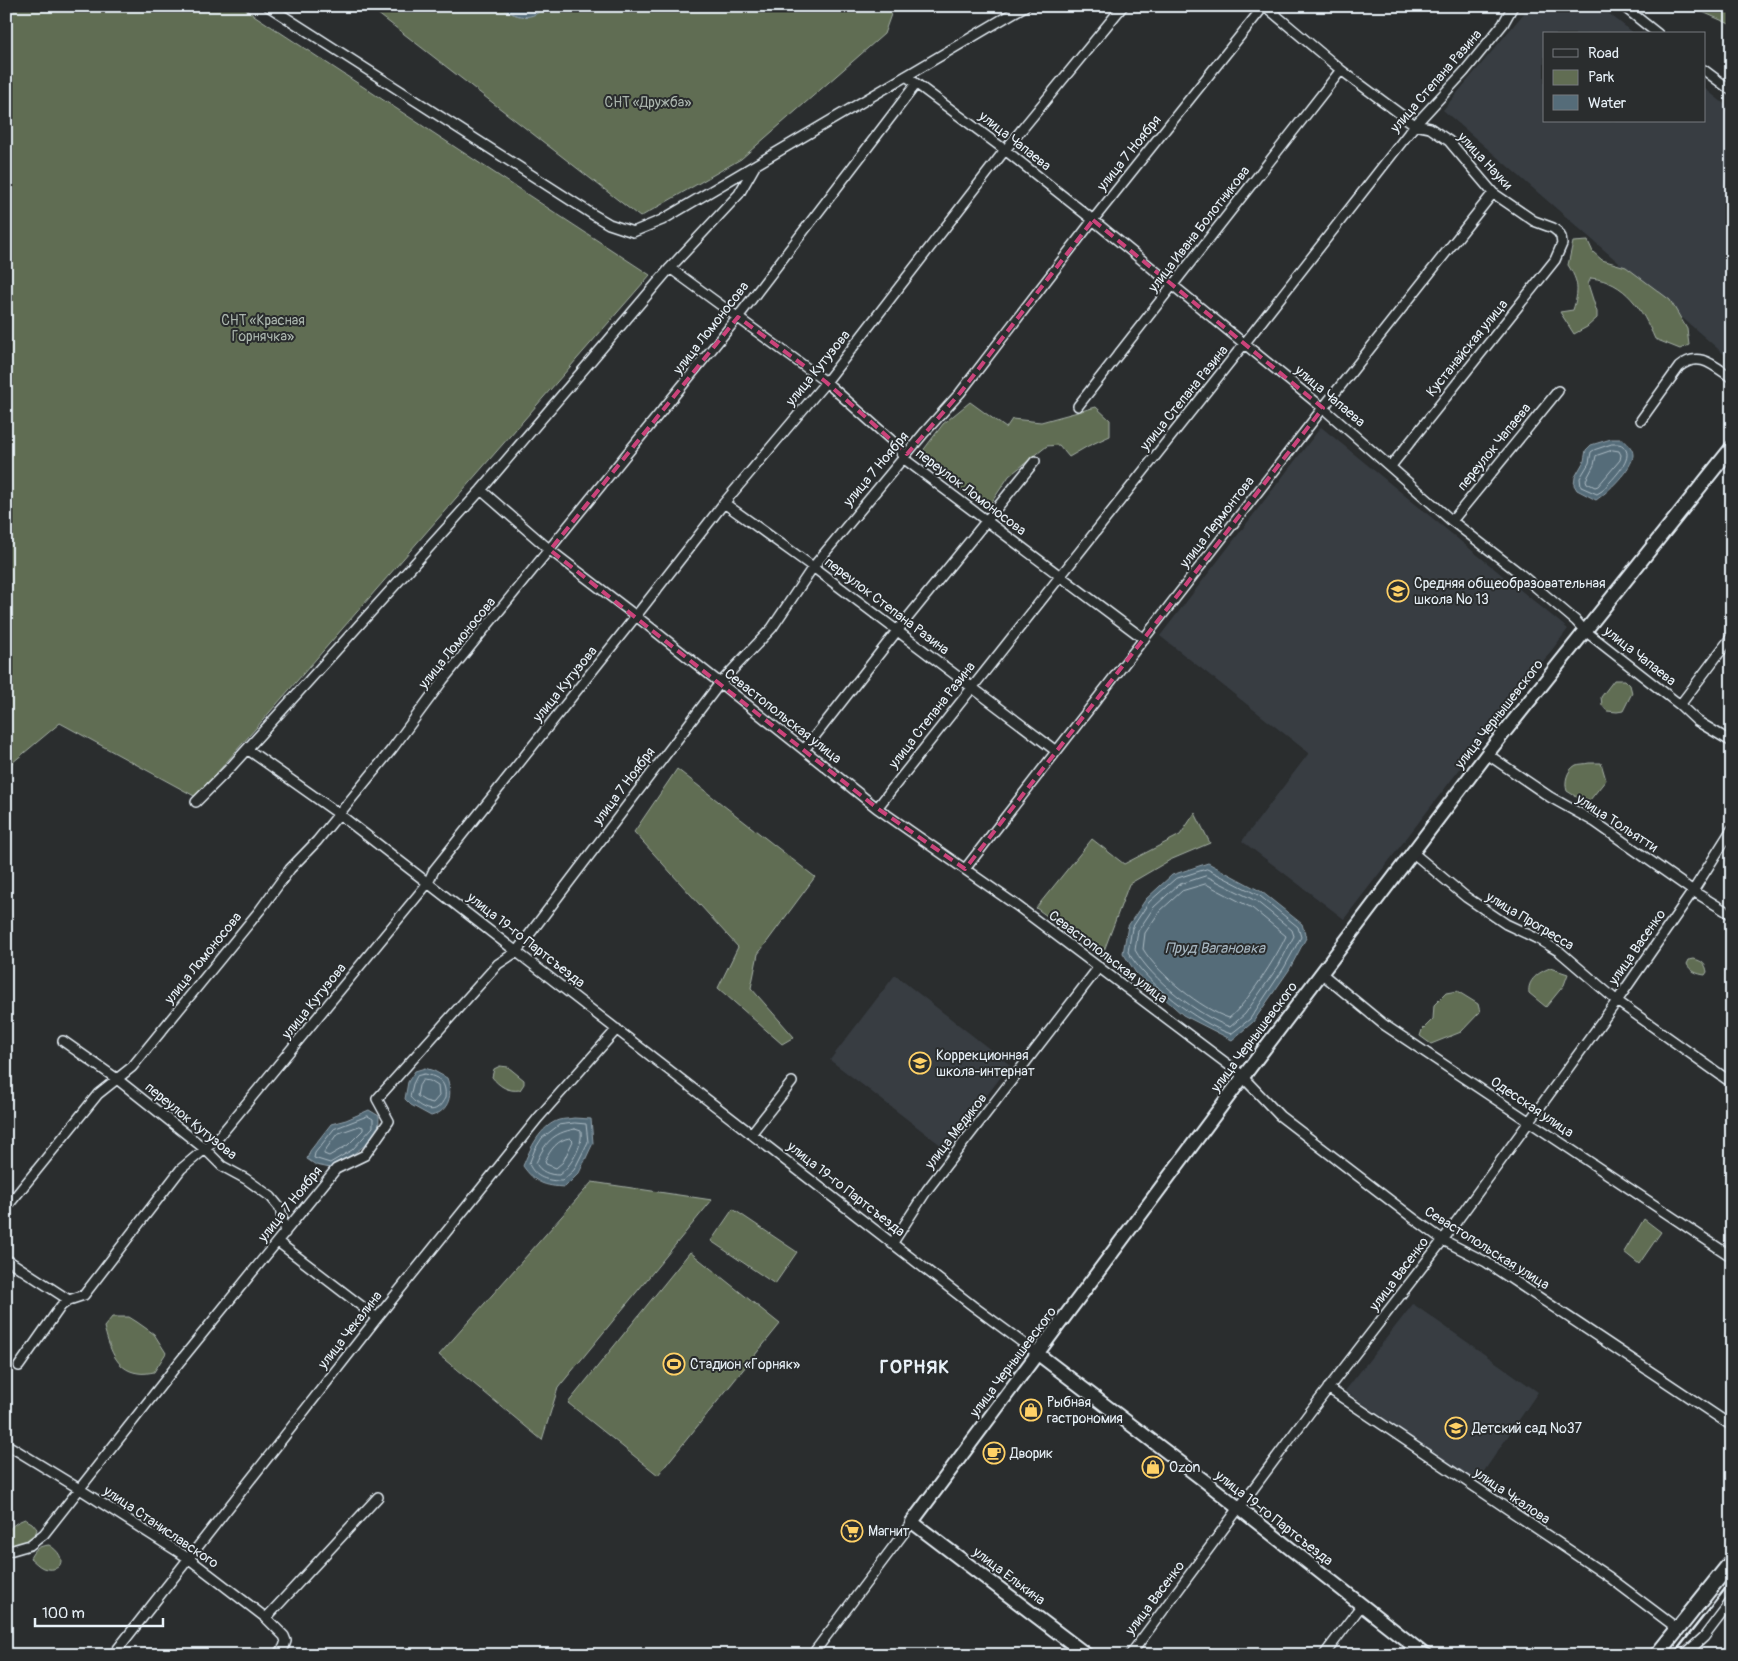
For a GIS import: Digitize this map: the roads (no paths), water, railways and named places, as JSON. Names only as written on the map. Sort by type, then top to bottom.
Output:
[{"type":"main road","points":[[1657,1655],[1732,1562]]},
{"type":"street","points":[[268,6],[592,214],[622,229],[633,232],[662,220],[1025,6]]},
{"type":"street","name":"улица Кутузова","points":[[18,1366],[62,1306],[69,1300],[84,1295],[181,1169],[218,1138],[428,883],[434,870],[724,503],[826,382],[1005,150],[1123,6]]},
{"type":"street","name":"улица Науки","points":[[1264,6],[1341,70],[1414,125],[1430,128],[1449,142],[1493,193],[1534,221],[1553,228],[1561,237],[1562,244]]},
{"type":"street","name":"улица 7 Ноября","points":[[6,1552],[30,1546],[44,1534],[78,1488],[177,1364],[336,1169],[364,1155],[390,1121],[377,1098],[498,964],[516,952],[720,683],[772,628],[814,567],[960,393],[1093,220],[1264,6]]},
{"type":"street","name":"улица Степана Разина","points":[[877,808],[1244,344],[1414,125],[1464,72],[1503,24],[1513,6]]},
{"type":"street","points":[[1623,6],[1656,32]]},
{"type":"street","name":"улица Ивана Болотникова","points":[[1078,406],[1341,70]]},
{"type":"street","points":[[1706,72],[1732,91]]},
{"type":"street","name":"улица Чапаева","points":[[906,76],[1005,150],[1093,220],[1323,408],[1452,521],[1518,572],[1584,630],[1680,705],[1697,721],[1732,742]]},
{"type":"street","name":"улица Ломоносова","points":[[6,1208],[98,1094],[132,1067],[260,910],[290,869],[317,841],[392,749],[443,680],[738,317],[916,84]]},
{"type":"street","points":[[196,802],[247,749],[481,490],[670,268],[739,194],[755,166]]},
{"type":"street","name":"улица Лермонтова","points":[[965,869],[1323,408],[1493,193]]},
{"type":"street","name":"Кустанайская улица","points":[[1390,466],[1555,260],[1562,244]]},
{"type":"street","name":"переулок Ломоносова","points":[[670,268],[826,382],[899,447],[904,458],[1144,639]]},
{"type":"street","points":[[1641,420],[1679,368],[1687,361],[1695,359],[1711,364],[1732,378]]},
{"type":"street","name":"переулок Чапаева","points":[[1452,521],[1558,391]]},
{"type":"street","name":"улица Чернышевского","points":[[812,1655],[1412,852],[1584,630],[1732,447]]},
{"type":"street","points":[[804,750],[1035,461]]},
{"type":"street","name":"Севастопольская улица","points":[[481,490],[550,550],[877,808],[1100,967],[1243,1077],[1280,1116],[1442,1240],[1486,1262],[1732,1426]]},
{"type":"street","name":"переулок Степана Разина","points":[[724,503],[814,567],[1056,751]]},
{"type":"street","points":[[1680,705],[1732,636]]},
{"type":"street","name":"улица 19-го Партсъезда","points":[[247,749],[339,814],[1425,1655]]},
{"type":"street","name":"улица Тольятти","points":[[1487,754],[1550,797],[1595,822],[1693,891],[1732,915]]},
{"type":"street","name":"улица Васенко","points":[[1130,1655],[1328,1388],[1442,1240],[1528,1120],[1617,1001],[1693,891],[1732,829]]},
{"type":"street","name":"улица Прогресса","points":[[1412,852],[1474,902],[1512,928],[1540,940],[1560,952],[1617,1001],[1732,1083]]},
{"type":"street","name":"улица Медиков","points":[[892,1244],[927,1190],[1100,967]]},
{"type":"street","name":"Одесская улица","points":[[1321,973],[1383,1024],[1732,1257]]},
{"type":"street","name":"улица Чекалина","points":[[113,1655],[377,1318],[538,1118],[617,1029]]},
{"type":"street","name":"переулок Кутузова","points":[[63,1041],[117,1079],[205,1149],[222,1166],[246,1179],[271,1197],[280,1208],[285,1233]]},
{"type":"street","points":[[751,1134],[792,1082]]},
{"type":"street","points":[[278,1242],[377,1318]]},
{"type":"street","points":[[6,1259],[69,1300]]},
{"type":"street","name":"улица Чкалова","points":[[1328,1388],[1608,1577],[1678,1629]]},
{"type":"street","name":"улица Станиславского","points":[[6,1444],[188,1558],[266,1618],[284,1636],[286,1642],[278,1655]]},
{"type":"street","points":[[266,1618],[378,1497]]},
{"type":"street","name":"улица Елькина","points":[[912,1522],[1087,1655]]},
{"type":"street","points":[[1684,1655],[1704,1637],[1732,1600]]},
{"type":"street","points":[[1324,1655],[1361,1606]]},
{"type":"water","points":[[501,6],[545,6],[535,14],[523,16],[512,13]]},
{"type":"water","points":[[1611,439],[1622,439],[1628,444],[1633,452],[1632,460],[1619,480],[1596,500],[1577,490],[1574,485],[1575,477],[1584,461],[1586,450],[1591,445]]},
{"type":"water","name":"Пруд Вагановка","points":[[1208,863],[1262,892],[1302,924],[1306,938],[1289,970],[1253,1022],[1232,1040],[1183,1015],[1136,973],[1123,953],[1128,926],[1146,899],[1172,875]]},
{"type":"water","points":[[425,1068],[447,1078],[450,1090],[446,1106],[437,1114],[431,1116],[411,1105],[405,1099],[408,1082],[415,1071]]},
{"type":"water","points":[[369,1110],[379,1116],[378,1128],[371,1140],[330,1168],[316,1165],[307,1159],[310,1151],[331,1124]]},
{"type":"water","points":[[574,1118],[591,1119],[593,1143],[579,1173],[565,1187],[551,1186],[536,1180],[523,1166],[536,1139],[552,1123]]},
{"type":"railway","points":[[1673,1655],[1732,1580]]},
{"type":"place","name":"Средняя общеобразовательная школа № 13","points":[[1398,591]]},
{"type":"place","name":"Коррекционная школа-интернат","points":[[920,1063]]},
{"type":"place","name":"Стадион «Горняк»","points":[[674,1364]]},
{"type":"place","name":"Рыбная гастрономия","points":[[1031,1410]]},
{"type":"place","name":"Детский сад №37","points":[[1456,1428]]},
{"type":"place","name":"Дворик","points":[[994,1453]]},
{"type":"place","name":"Ozon","points":[[1153,1467]]},
{"type":"place","name":"Магнит","points":[[852,1531]]},
{"type":"district","name":"ГОРНЯК","points":[[915,1367]]},
{"type":"park label","name":"СНТ «Дружба»","points":[[648,102]]},
{"type":"park label","name":"СНТ «Красная Горнячка»","points":[[263,328]]}]
